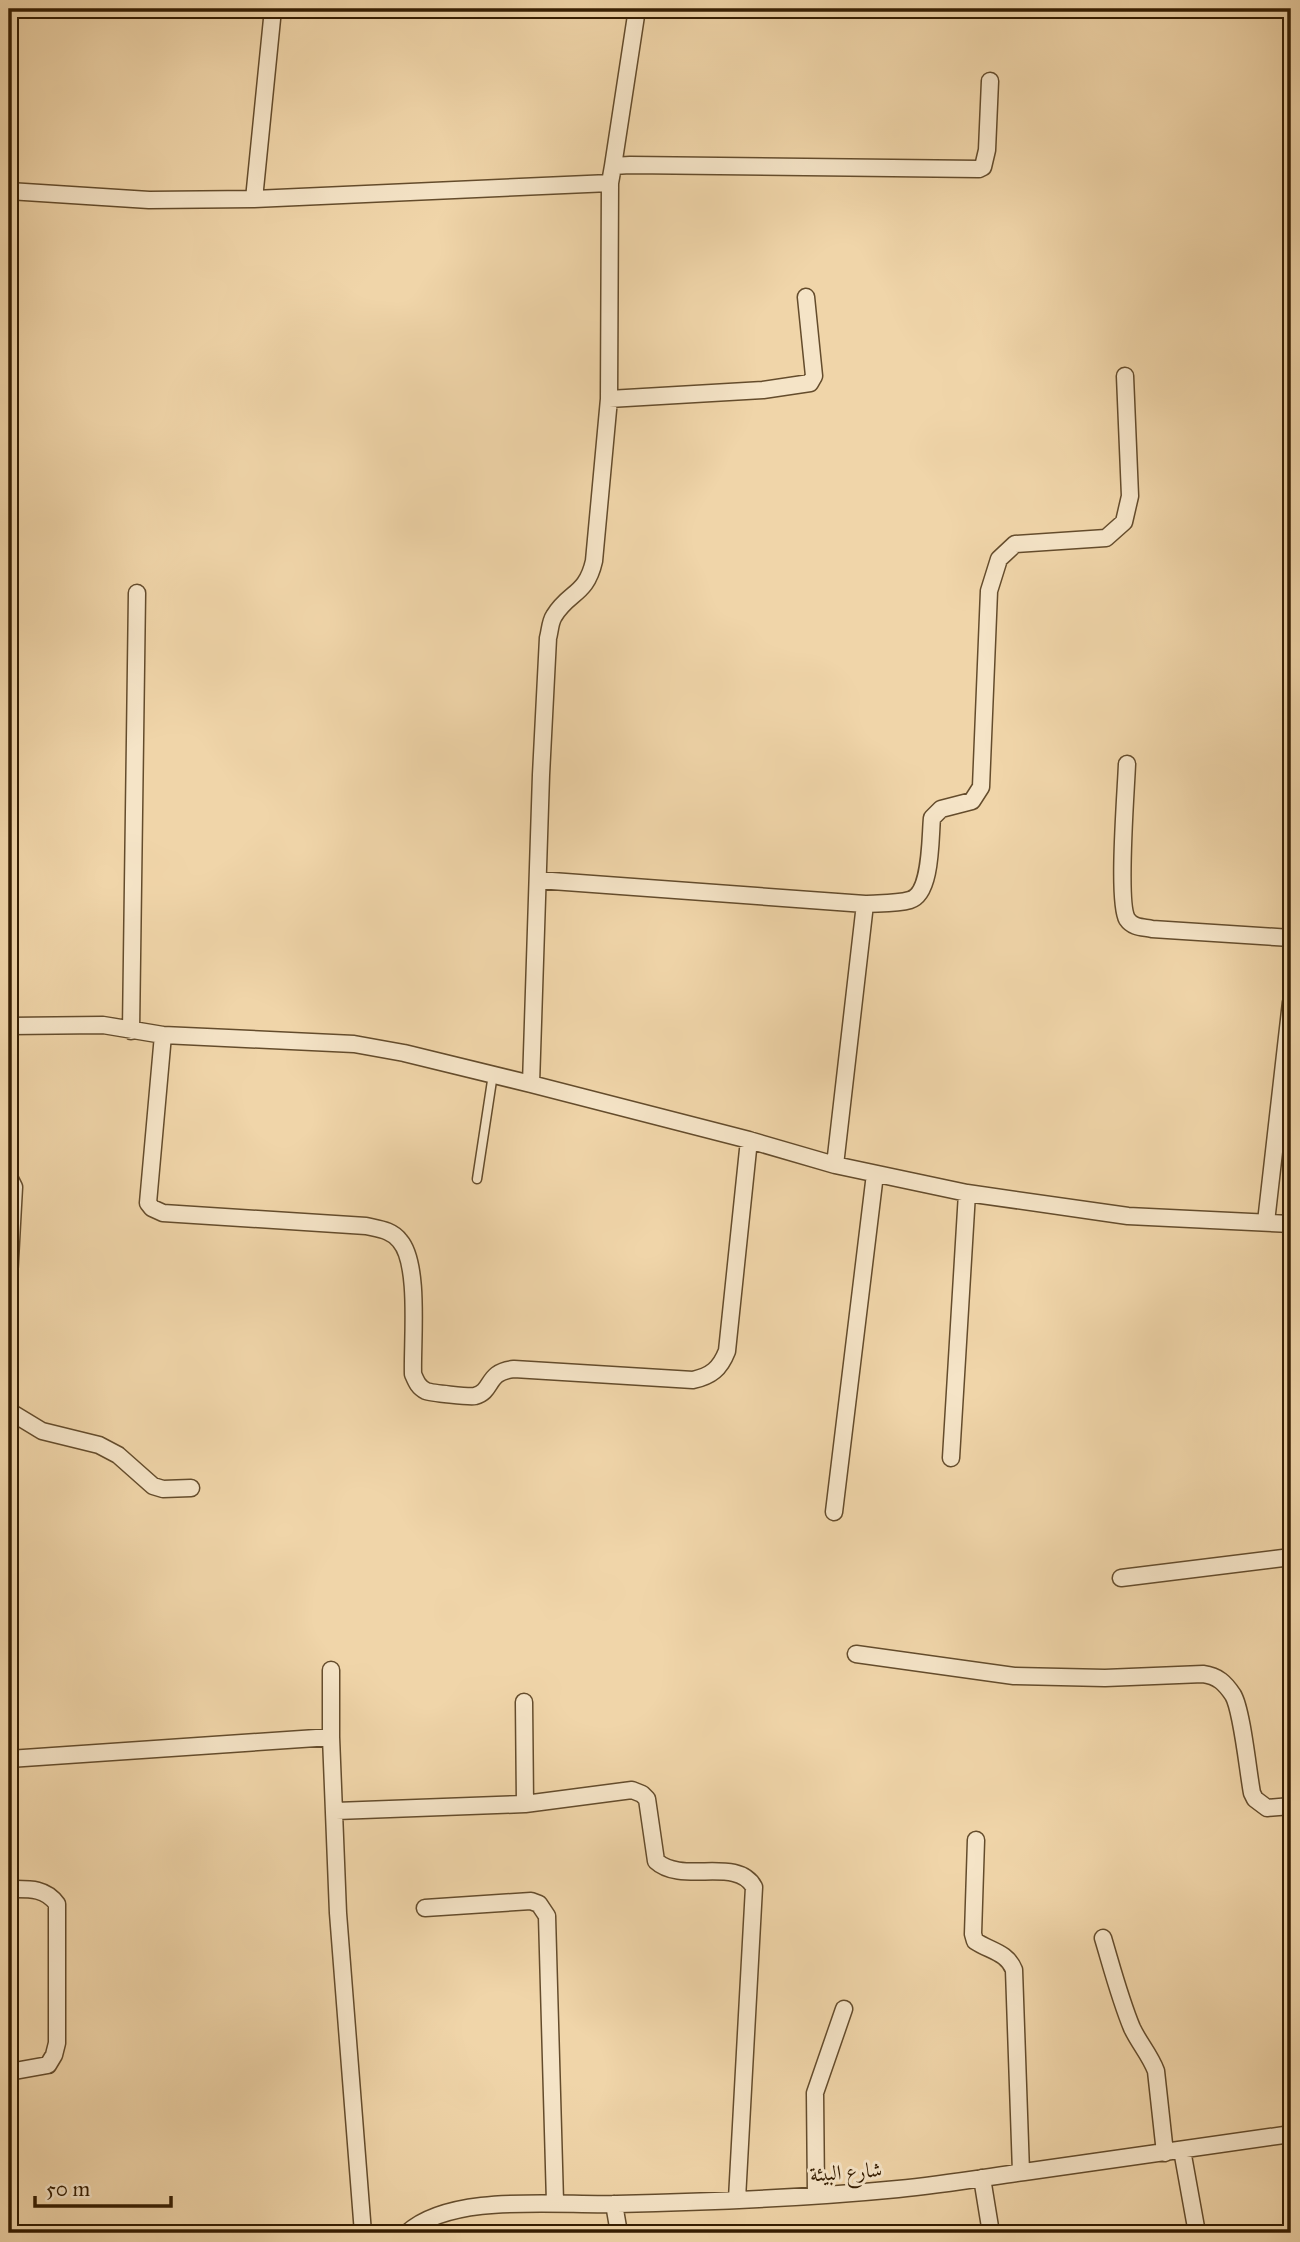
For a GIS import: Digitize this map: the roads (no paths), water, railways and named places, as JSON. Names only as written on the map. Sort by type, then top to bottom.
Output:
[{"type":"street","points":[[254,199],[273,9]]},
{"type":"street","points":[[531,1084],[548,638],[552,618],[564,603],[581,591],[593,568],[609,399],[610,183],[637,9]]},
{"type":"street","points":[[613,166],[979,169],[987,150],[990,81]]},
{"type":"street","points":[[9,191],[149,200],[254,199],[610,183]]},
{"type":"street","points":[[609,399],[763,390],[810,383],[814,376],[806,297]]},
{"type":"street","points":[[538,880],[865,904],[912,900],[919,894],[927,877],[932,818],[941,809],[972,802],[981,786],[989,591],[999,559],[1015,544],[1106,538],[1124,522],[1130,496],[1125,376]]},
{"type":"street","points":[[131,1031],[137,593]]},
{"type":"street","points":[[1127,764],[1123,861],[1127,918],[1135,926],[1152,929],[1291,938]]},
{"type":"street","points":[[835,1165],[865,904]]},
{"type":"street","points":[[1266,1222],[1291,1002]]},
{"type":"street","points":[[9,1026],[103,1025],[163,1035],[354,1044],[493,1074],[835,1165],[967,1193],[1128,1216],[1291,1224]]},
{"type":"street","points":[[163,1035],[148,1203],[163,1213],[366,1226],[386,1230],[399,1239],[410,1257],[413,1374],[416,1384],[427,1391],[475,1396],[483,1391],[500,1370],[693,1380],[706,1377],[718,1369],[727,1351],[749,1140]]},
{"type":"street","points":[[834,1512],[874,1174]]},
{"type":"street","points":[[9,1177],[14,1186],[9,1278]]},
{"type":"street","points":[[951,1458],[967,1193]]},
{"type":"street","points":[[9,1411],[42,1431],[99,1445],[118,1455],[153,1486],[163,1489],[191,1488]]},
{"type":"street","points":[[1121,1578],[1291,1557]]},
{"type":"street","points":[[856,1654],[1014,1676],[1105,1678],[1214,1675],[1223,1681],[1235,1697],[1255,1799],[1267,1808],[1291,1806]]},
{"type":"street","points":[[331,1670],[338,1913],[363,2233]]},
{"type":"street","points":[[524,1702],[525,1804]]},
{"type":"street","points":[[9,1759],[331,1737]]},
{"type":"street","points":[[336,1811],[525,1804],[632,1790],[647,1799],[656,1861],[663,1867],[674,1871],[735,1872],[751,1881],[754,1887],[737,2199]]},
{"type":"street","points":[[976,1840],[975,1941],[1004,1955],[1014,1970],[1021,2172]]},
{"type":"street","points":[[9,1889],[35,1889],[45,1893],[57,1904],[57,2043],[48,2064],[9,2072]]},
{"type":"street","points":[[425,1908],[531,1901],[539,1905],[547,1916],[555,2202]]},
{"type":"street","points":[[1103,1938],[1126,2014],[1156,2071],[1165,2153]]},
{"type":"street","points":[[816,2195],[815,2093],[844,2008]]},
{"type":"street","name":"شارع البيئة","points":[[407,2233],[439,2214],[461,2208],[555,2202],[614,2204],[737,2199],[897,2189],[1291,2134]]},
{"type":"street","points":[[1182,2150],[1197,2233]]},
{"type":"street","points":[[982,2178],[991,2233]]},
{"type":"street","points":[[614,2204],[619,2233]]},
{"type":"lane","points":[[477,1179],[493,1074]]}]
